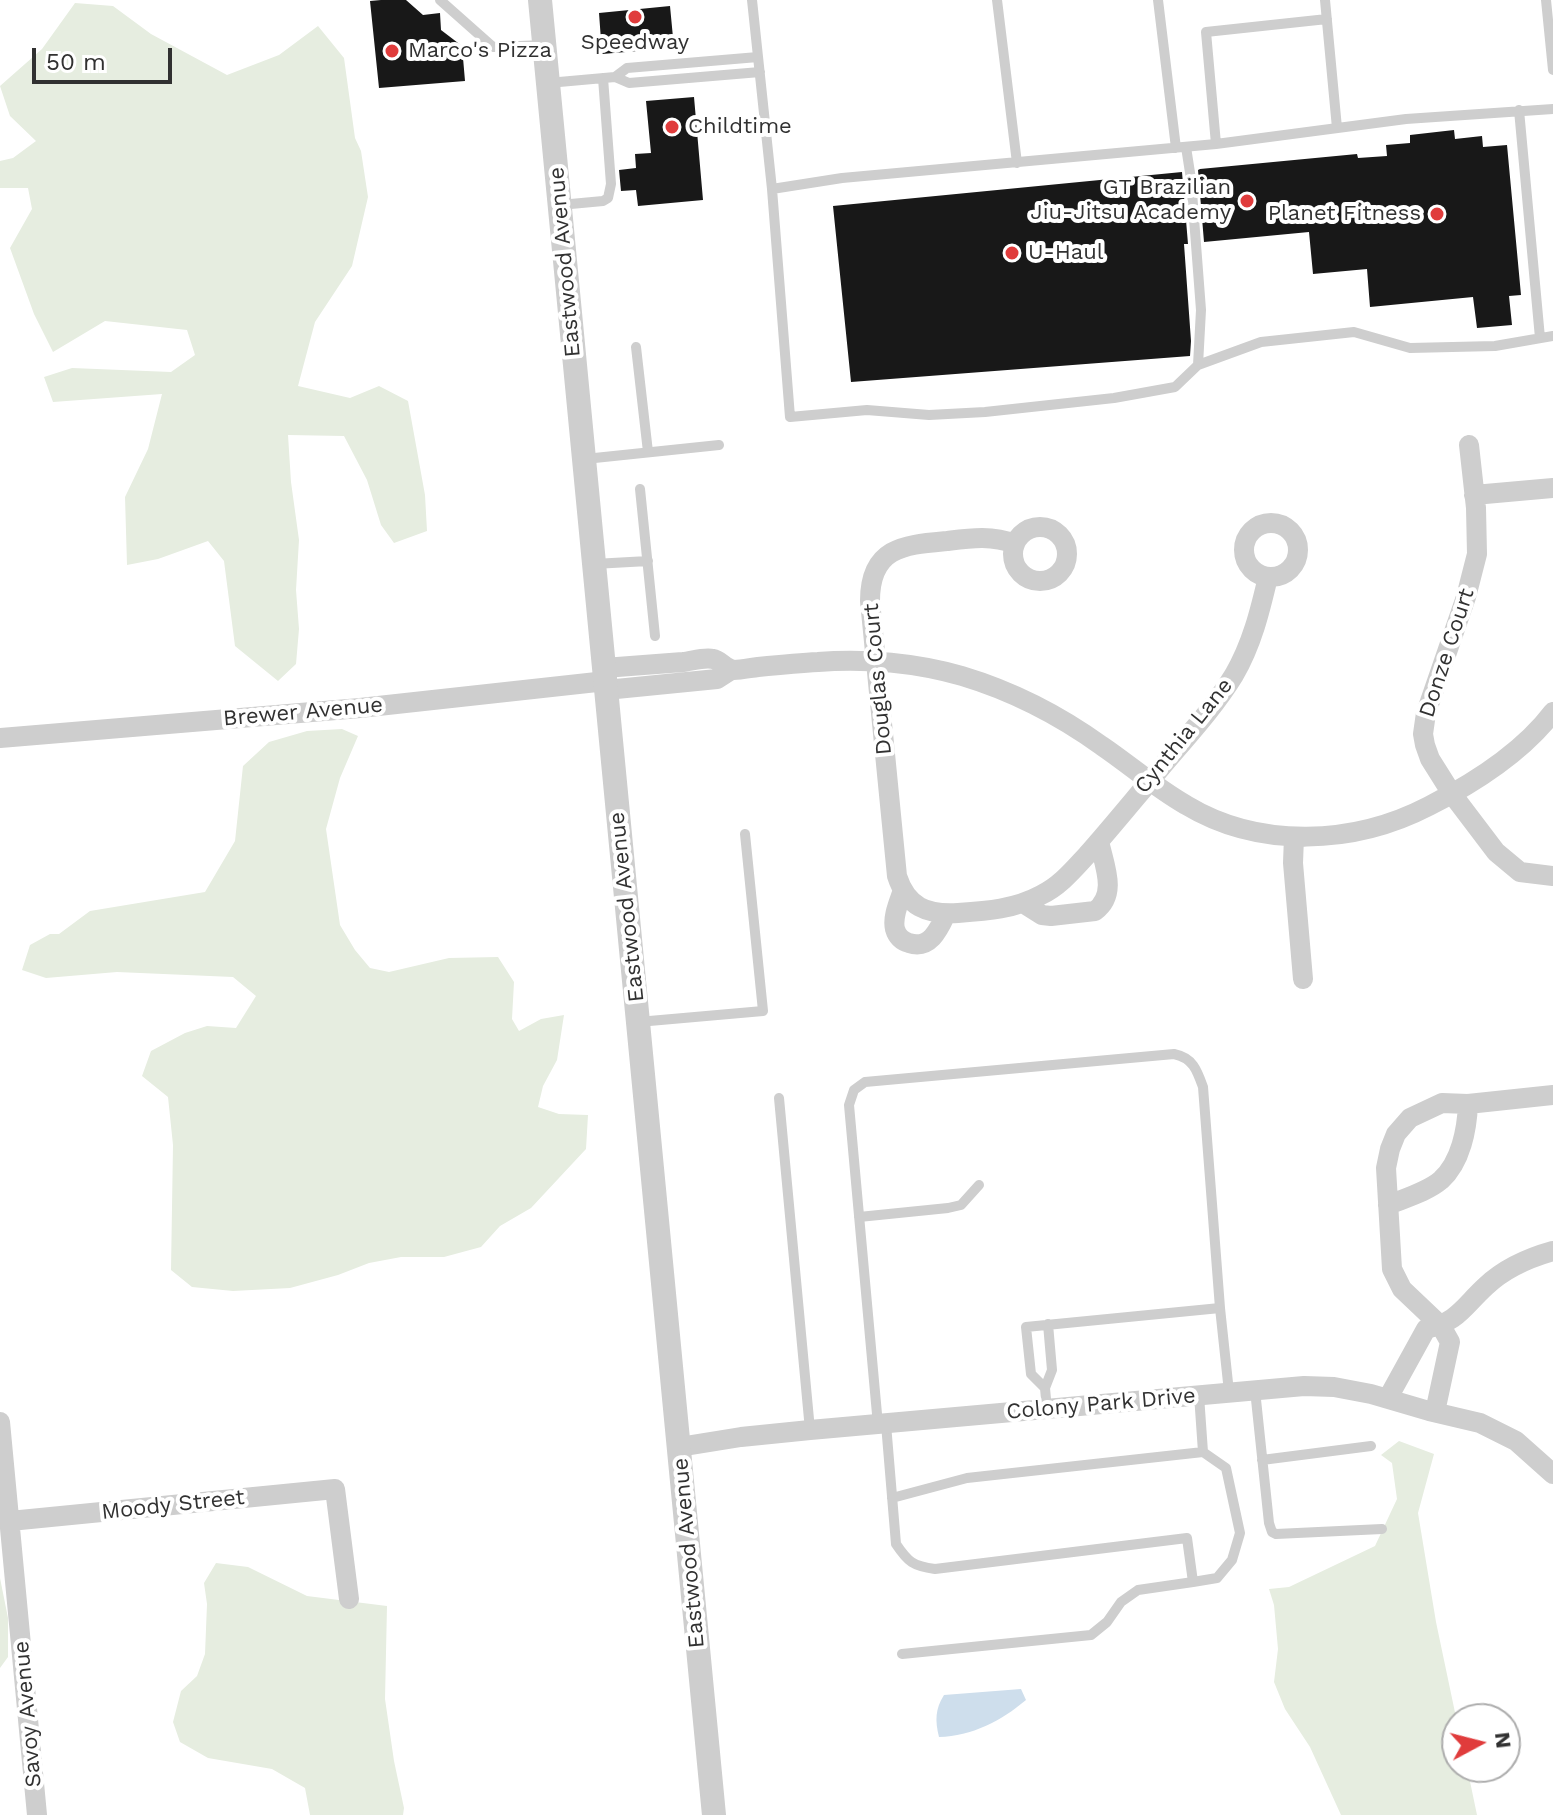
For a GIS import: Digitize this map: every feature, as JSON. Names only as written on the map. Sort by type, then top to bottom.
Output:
[{"type":"street","name":"Eastwood Avenue","points":[[540,0],[714,1815]]},
{"type":"street","name":"Donze Court","points":[[1469,445],[1477,554],[1466,597],[1426,713],[1425,745],[1452,794],[1496,852],[1520,872],[1553,876]]},
{"type":"street","points":[[1474,495],[1553,488]]},
{"type":"street","name":"Douglas Court","points":[[903,890],[897,876],[876,662],[870,590],[876,568],[883,559],[909,544],[992,537],[1015,544]]},
{"type":"street","name":"Cynthia Lane","points":[[903,890],[921,908],[946,914],[990,911],[1023,903],[1044,894],[1064,880],[1215,702],[1233,676],[1257,624],[1268,577]]},
{"type":"street","name":"Brewer Avenue","points":[[0,738],[360,708],[605,680],[714,659],[731,670],[821,661],[876,662]]},
{"type":"street","points":[[876,662],[959,675],[1021,698],[1068,723],[1188,807],[1264,834],[1294,837],[1323,837],[1379,827],[1416,813],[1452,794],[1502,760],[1553,712]]},
{"type":"street","points":[[1294,837],[1293,863],[1303,979]]},
{"type":"street","points":[[1023,903],[1042,915],[1051,916],[1095,911],[1100,907],[1108,895],[1108,886],[1099,841]]},
{"type":"street","points":[[903,890],[895,929],[910,944],[925,943],[932,938],[946,914]]},
{"type":"street","points":[[1435,1412],[1450,1342],[1441,1326],[1402,1289],[1392,1269],[1386,1168],[1390,1149],[1396,1134],[1410,1118],[1442,1103],[1468,1104],[1553,1095]]},
{"type":"street","points":[[1388,1205],[1441,1180],[1466,1133],[1468,1104]]},
{"type":"street","points":[[1388,1398],[1426,1329],[1441,1326],[1461,1313],[1486,1285],[1514,1265],[1553,1251]]},
{"type":"street","name":"Colony Park Drive","points":[[679,1447],[810,1430],[1304,1386],[1334,1387],[1388,1398],[1480,1423],[1516,1441],[1553,1474]]},
{"type":"street","name":"Savoy Avenue","points":[[0,1422],[6,1512],[37,1815]]},
{"type":"street","name":"Moody Street","points":[[6,1512],[335,1489],[349,1599]]},
{"type":"lane","points":[[440,0],[493,47],[545,45]]},
{"type":"lane","points":[[752,0],[772,189],[790,417],[867,410],[929,415],[985,412],[1114,398],[1175,387],[1198,365],[1261,342],[1354,332],[1410,348],[1495,346],[1553,336]]},
{"type":"lane","points":[[997,0],[1017,163]]},
{"type":"lane","points":[[1158,0],[1181,147],[1191,179],[1201,310],[1198,365]]},
{"type":"lane","points":[[1325,0],[1337,128]]},
{"type":"lane","points":[[1546,0],[1553,70]]},
{"type":"lane","points":[[1216,144],[1206,32],[1327,19]]},
{"type":"lane","points":[[548,83],[609,77],[627,68],[758,57]]},
{"type":"lane","points":[[609,77],[629,83],[760,72]]},
{"type":"lane","points":[[560,205],[608,198],[611,184],[609,77]]},
{"type":"lane","points":[[772,189],[842,178],[1216,144],[1406,119],[1553,109]]},
{"type":"lane","points":[[1519,110],[1540,338]]},
{"type":"lane","points":[[636,347],[648,452]]},
{"type":"lane","points":[[584,459],[719,445]]},
{"type":"lane","points":[[640,489],[655,636]]},
{"type":"lane","points":[[594,564],[648,561]]},
{"type":"lane","points":[[638,1022],[763,1011],[745,834]]},
{"type":"lane","points":[[1193,1582],[1187,1538],[935,1569],[918,1566],[905,1558],[896,1544],[859,1217],[849,1105],[854,1090],[865,1082],[1174,1054],[1185,1056],[1196,1068],[1203,1087],[1229,1392]]},
{"type":"lane","points":[[779,1098],[810,1430]]},
{"type":"lane","points":[[859,1217],[961,1205],[979,1185]]},
{"type":"lane","points":[[1045,1388],[1031,1374],[1026,1327],[1220,1308]]},
{"type":"lane","points":[[1047,1410],[1045,1388],[1052,1370],[1048,1324]]},
{"type":"lane","points":[[1255,1390],[1272,1532],[1382,1529]]},
{"type":"lane","points":[[1199,1395],[1203,1452]]},
{"type":"lane","points":[[1262,1460],[1371,1446]]},
{"type":"lane","points":[[892,1498],[967,1478],[1203,1452],[1226,1468],[1240,1533],[1232,1560],[1217,1578],[1138,1590],[1121,1602],[1107,1622],[1091,1635],[902,1654]]},
{"type":"shaded area","points":[[75,3],[113,6],[151,34],[227,75],[279,55],[318,26],[344,58],[355,138],[361,151],[368,197],[352,266],[315,322],[298,386],[350,398],[379,386],[408,401],[425,495],[427,531],[394,543],[381,525],[367,480],[344,436],[288,435],[299,540],[296,590],[299,629],[296,664],[278,681],[235,646],[224,561],[208,541],[158,559],[127,565],[125,497],[148,449],[162,394],[53,402],[44,377],[72,368],[171,372],[195,355],[187,330],[105,321],[53,352],[34,314],[10,248],[32,209],[28,188],[0,188],[0,161],[13,158],[36,141],[10,116],[0,86],[42,49]]},
{"type":"shaded area","points":[[342,729],[358,736],[340,778],[326,829],[340,925],[370,968],[389,972],[449,958],[498,957],[514,982],[512,1019],[519,1031],[541,1019],[564,1015],[557,1060],[543,1086],[538,1107],[559,1114],[588,1115],[586,1149],[531,1208],[500,1226],[481,1247],[444,1257],[401,1257],[369,1263],[290,1288],[233,1291],[192,1287],[171,1270],[173,1145],[168,1097],[142,1076],[151,1051],[185,1033],[207,1026],[236,1028],[256,996],[233,977],[117,972],[46,978],[22,970],[30,945],[50,934],[59,934],[90,911],[205,892],[235,841],[243,766],[269,742],[307,731]]},
{"type":"shaded area","points":[[1399,1441],[1434,1454],[1418,1513],[1453,1703],[1441,1703],[1441,1783],[1470,1783],[1477,1815],[1341,1815],[1310,1747],[1285,1709],[1274,1682],[1278,1649],[1274,1605],[1269,1589],[1289,1587],[1375,1546],[1397,1499],[1392,1463],[1381,1455]]},
{"type":"shaded area","points":[[216,1563],[248,1567],[307,1596],[387,1606],[385,1699],[403,1815],[310,1815],[305,1788],[272,1769],[208,1758],[180,1742],[173,1722],[181,1691],[197,1676],[205,1654],[207,1604],[204,1583]]},
{"type":"shaded area","points":[[0,1578],[8,1618],[8,1657],[0,1668]]},
{"type":"water","points":[[1021,1689],[1026,1700],[996,1721],[963,1734],[939,1737],[937,1715],[944,1695]]},
{"type":"building","points":[[406,0],[423,15],[440,13],[441,30],[462,46],[465,81],[379,88],[370,1]]},
{"type":"building","points":[[670,6],[674,48],[602,54],[599,13]]},
{"type":"building","name":"Childtime","points":[[694,97],[703,200],[638,206],[636,190],[621,191],[619,170],[636,168],[635,154],[651,153],[646,101]]},
{"type":"building","name":"Planet Fitness","points":[[1454,130],[1455,139],[1482,136],[1483,147],[1507,145],[1521,295],[1509,296],[1512,325],[1477,328],[1473,297],[1370,307],[1367,269],[1313,274],[1309,232],[1204,242],[1200,169],[1357,154],[1358,158],[1387,156],[1386,145],[1410,143],[1410,135]]},
{"type":"building","points":[[1182,172],[1188,244],[1184,244],[1190,356],[851,382],[833,206]]},
{"type":"place","name":"Speedway","points":[[635,17]]},
{"type":"place","name":"Marco's Pizza","points":[[392,51]]},
{"type":"place","name":"Childtime","points":[[672,127]]},
{"type":"place","name":"GT Brazilian Jiu-Jitsu Academy","points":[[1247,201]]},
{"type":"place","name":"Planet Fitness","points":[[1437,214]]},
{"type":"place","name":"U-Haul","points":[[1012,253]]}]
